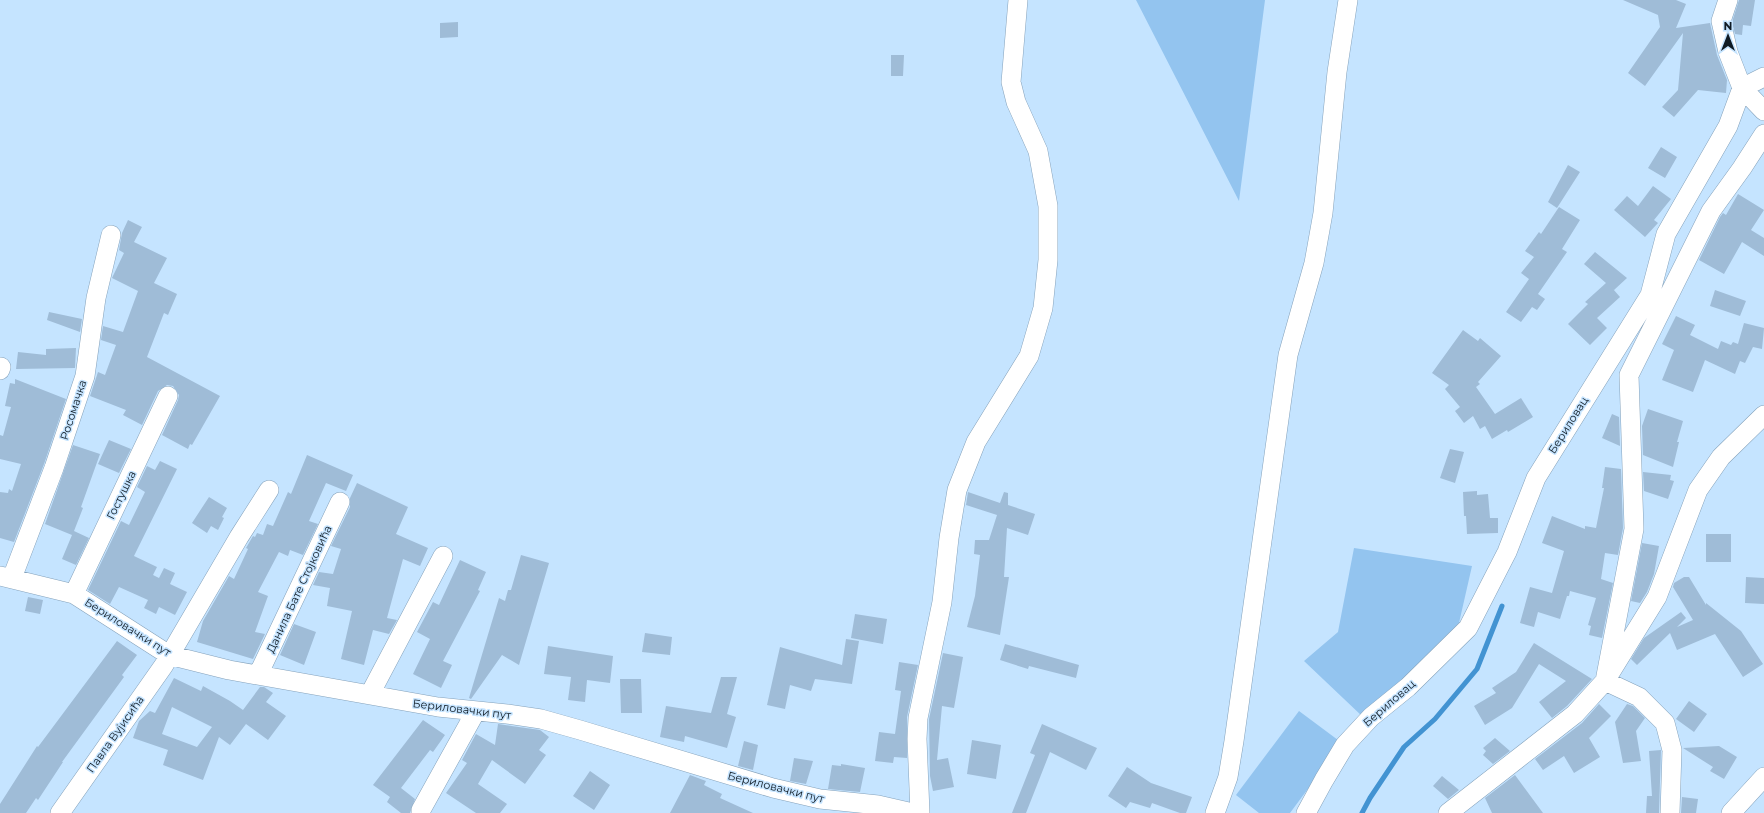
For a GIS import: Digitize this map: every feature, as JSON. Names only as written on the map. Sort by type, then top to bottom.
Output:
[{"type":"street","points":[[920,813],[917,740],[918,718],[942,602],[949,538],[957,490],[976,442],[1029,356],[1043,308],[1048,260],[1048,206],[1038,150],[1016,102],[1011,82],[1018,0]]},
{"type":"street","points":[[1215,813],[1228,777],[1234,741],[1288,355],[1314,263],[1323,213],[1337,72],[1348,0]]},
{"type":"street","points":[[1728,0],[1721,20],[1728,52],[1742,88],[1764,111]]},
{"type":"street","points":[[1742,88],[1764,77]]},
{"type":"street","name":"Бериловац","points":[[1306,813],[1345,745],[1371,717],[1408,687],[1468,628],[1507,552],[1536,478],[1650,295],[1666,234],[1728,126],[1742,88]]},
{"type":"street","points":[[1604,681],[1634,529],[1629,375],[1711,211],[1764,134]]},
{"type":"street","name":"Росомачка","points":[[6,577],[54,468],[84,376],[96,298],[110,235]]},
{"type":"street","name":"Гостушка","points":[[74,594],[168,396]]},
{"type":"street","points":[[1448,813],[1575,714],[1604,681],[1657,597],[1698,490],[1721,457],[1764,415]]},
{"type":"street","name":"Павла Вујисића","points":[[60,813],[169,655],[239,537],[269,490]]},
{"type":"street","name":"Данила Бате Стојковића","points":[[258,675],[340,502]]},
{"type":"street","points":[[370,694],[443,556]]},
{"type":"street","name":"Бериловачки пут","points":[[6,577],[74,594],[169,655],[258,675],[438,707],[541,719],[772,788],[820,799],[878,805],[913,813]]},
{"type":"street","points":[[1604,681],[1639,697],[1665,723],[1672,750],[1670,813]]},
{"type":"street","points":[[422,813],[421,810],[476,711]]},
{"type":"street","points":[[1732,813],[1764,777]]},
{"type":"shaded area","points":[[1136,0],[1265,0],[1239,201]]},
{"type":"shaded area","points":[[1354,548],[1472,566],[1459,623],[1408,680],[1363,717],[1304,661],[1338,632]]},
{"type":"shaded area","points":[[1299,711],[1342,743],[1290,813],[1259,813],[1236,795]]},
{"type":"building","points":[[1623,0],[1676,0],[1686,4],[1676,28],[1710,23],[1717,55],[1727,80],[1726,93],[1698,90],[1674,117],[1662,107],[1678,90],[1683,33],[1645,86],[1628,73],[1660,27],[1658,15]]},
{"type":"building","points":[[1739,0],[1755,0],[1751,26],[1743,25],[1742,35],[1735,34],[1732,22]]},
{"type":"building","points":[[458,22],[458,37],[440,38],[440,23]]},
{"type":"building","points":[[891,55],[904,55],[903,76],[891,76]]},
{"type":"building","points":[[1661,147],[1677,157],[1665,178],[1648,168]]},
{"type":"building","points":[[1568,165],[1580,172],[1557,208],[1548,202]]},
{"type":"building","points":[[1653,186],[1671,199],[1654,220],[1658,223],[1645,237],[1614,210],[1627,196],[1638,206]]},
{"type":"building","points":[[1738,194],[1764,210],[1751,230],[1764,238],[1764,256],[1742,242],[1724,274],[1699,260],[1720,217],[1723,213],[1726,215]]},
{"type":"building","points":[[1559,207],[1580,220],[1562,249],[1567,252],[1538,294],[1545,299],[1537,310],[1532,307],[1521,322],[1506,312],[1529,279],[1521,273],[1534,257],[1525,251],[1539,232],[1541,234]]},
{"type":"building","points":[[128,220],[142,227],[134,242],[167,258],[154,283],[177,294],[168,315],[164,313],[147,357],[220,396],[192,445],[190,444],[188,449],[162,435],[178,400],[179,395],[173,386],[167,385],[158,391],[142,425],[123,415],[126,410],[90,396],[98,372],[105,375],[116,345],[101,340],[103,326],[123,332],[138,291],[112,278],[124,253],[119,250],[122,233]]},
{"type":"building","points":[[1595,252],[1627,278],[1614,290],[1613,289],[1620,297],[1597,318],[1607,328],[1590,345],[1568,324],[1588,304],[1585,302],[1606,283],[1584,264]]},
{"type":"building","points":[[1715,290],[1746,301],[1740,316],[1710,306]]},
{"type":"building","points":[[49,312],[82,319],[80,332],[47,320]]},
{"type":"building","points":[[1676,316],[1695,325],[1690,335],[1718,349],[1721,341],[1731,345],[1733,342],[1738,344],[1744,323],[1764,328],[1762,349],[1753,347],[1745,363],[1740,361],[1735,374],[1705,360],[1693,392],[1662,380],[1674,350],[1662,344]]},
{"type":"building","points":[[1463,330],[1478,341],[1480,338],[1501,356],[1478,382],[1480,384],[1476,387],[1495,414],[1521,398],[1533,417],[1508,432],[1507,430],[1492,439],[1485,426],[1480,429],[1473,416],[1464,423],[1455,411],[1460,407],[1445,389],[1449,385],[1432,373]]},
{"type":"building","points":[[76,348],[75,368],[16,369],[18,352],[46,355],[46,349]]},
{"type":"building","points":[[15,379],[66,399],[44,464],[14,542],[0,538],[0,492],[8,493],[9,489],[12,491],[21,464],[0,459],[0,435],[3,436],[11,407],[5,406],[10,383],[15,384]]},
{"type":"building","points":[[1648,409],[1683,421],[1677,442],[1679,442],[1673,467],[1643,455],[1642,426]]},
{"type":"building","points":[[1612,414],[1619,417],[1620,446],[1602,438]]},
{"type":"building","points":[[109,440],[131,449],[119,473],[98,464]]},
{"type":"building","points":[[73,445],[100,454],[74,531],[89,538],[76,565],[62,559],[72,535],[45,524]]},
{"type":"building","points":[[1450,449],[1464,452],[1455,483],[1440,478]]},
{"type":"building","points":[[307,455],[353,475],[346,491],[326,483],[309,521],[318,524],[303,555],[290,550],[288,556],[279,552],[258,592],[268,596],[255,632],[265,634],[253,659],[197,642],[203,621],[229,576],[234,579],[248,549],[246,548],[253,536],[255,537],[257,533],[263,535],[267,524],[273,526],[288,492],[291,494]]},
{"type":"building","points":[[160,461],[177,469],[134,556],[157,567],[153,575],[159,578],[164,568],[175,573],[170,584],[187,592],[175,615],[159,607],[156,614],[144,608],[148,600],[119,587],[110,604],[88,590],[121,521],[129,525],[145,492],[137,487],[147,466],[155,470]]},
{"type":"building","points":[[1605,467],[1621,469],[1623,528],[1618,555],[1605,553],[1601,579],[1613,583],[1602,638],[1589,635],[1591,626],[1588,625],[1596,598],[1570,591],[1560,619],[1538,612],[1534,627],[1520,623],[1530,587],[1552,593],[1564,551],[1542,543],[1552,516],[1585,529],[1585,526],[1596,528],[1604,488],[1602,488]]},
{"type":"building","points":[[1643,472],[1671,475],[1670,480],[1674,481],[1668,499],[1644,491]]},
{"type":"building","points":[[357,483],[408,507],[396,534],[428,548],[420,566],[403,559],[387,618],[397,620],[389,634],[373,630],[364,665],[341,659],[352,611],[327,606],[330,588],[313,585],[319,572],[333,574],[341,549],[331,546],[350,507],[350,498]]},
{"type":"building","points":[[1477,491],[1477,495],[1488,494],[1490,518],[1498,518],[1498,533],[1467,534],[1466,516],[1464,516],[1463,492]]},
{"type":"building","points":[[968,492],[1000,503],[1004,492],[1008,493],[1008,505],[1035,514],[1028,535],[1007,528],[1004,577],[1009,577],[1000,635],[967,627],[975,596],[980,555],[974,554],[975,540],[989,540],[997,515],[966,505]]},
{"type":"building","points":[[209,497],[227,508],[222,517],[224,518],[218,530],[211,526],[207,533],[192,523]]},
{"type":"building","points":[[1706,534],[1731,534],[1731,562],[1706,562]]},
{"type":"building","points":[[1642,543],[1659,546],[1654,574],[1647,592],[1640,603],[1631,601]]},
{"type":"building","points":[[521,555],[549,563],[519,665],[502,655],[471,699],[469,698],[499,598],[505,601],[508,590],[511,590]]},
{"type":"building","points":[[460,560],[486,572],[478,590],[480,591],[443,661],[452,665],[441,688],[413,674],[430,639],[417,632],[433,602],[439,605]]},
{"type":"building","points":[[1684,577],[1689,577],[1706,605],[1706,603],[1741,631],[1763,664],[1743,677],[1715,634],[1677,650],[1670,633],[1637,665],[1631,659],[1644,638],[1681,612],[1686,618],[1677,627],[1693,620],[1673,587],[1674,583]]},
{"type":"building","points":[[1746,577],[1764,578],[1764,604],[1745,603]]},
{"type":"building","points":[[28,597],[43,600],[40,614],[25,611]]},
{"type":"building","points":[[855,614],[887,619],[883,644],[851,638]]},
{"type":"building","points":[[294,624],[316,632],[304,665],[280,655]]},
{"type":"building","points":[[645,633],[672,637],[670,655],[642,652]]},
{"type":"building","points":[[846,639],[859,641],[852,684],[815,679],[811,691],[790,685],[785,709],[767,705],[780,647],[842,665]]},
{"type":"building","points":[[117,641],[137,655],[122,675],[124,677],[62,762],[38,800],[36,798],[26,813],[0,813],[0,804],[37,746],[38,747]]},
{"type":"building","points":[[1534,643],[1592,679],[1567,706],[1552,718],[1539,702],[1566,681],[1539,664],[1512,708],[1485,725],[1474,706],[1496,693],[1492,688],[1516,672]]},
{"type":"building","points":[[1005,644],[1079,665],[1076,678],[1029,666],[1028,669],[1000,660]]},
{"type":"building","points":[[548,646],[613,656],[610,683],[587,680],[585,702],[568,700],[571,677],[544,674]]},
{"type":"building","points":[[943,653],[963,657],[954,708],[942,706],[937,760],[948,758],[954,787],[933,791],[930,776],[929,719]]},
{"type":"building","points":[[899,662],[918,665],[907,717],[907,758],[894,757],[893,763],[875,761],[879,732],[895,734],[901,691],[895,690]]},
{"type":"building","points":[[721,677],[737,677],[727,714],[736,717],[727,748],[685,736],[684,742],[660,737],[666,706],[711,713]]},
{"type":"building","points":[[174,678],[201,691],[203,686],[243,710],[260,687],[264,687],[273,693],[266,702],[286,716],[268,740],[246,724],[230,745],[219,737],[203,780],[163,765],[168,750],[133,738],[139,721],[150,711],[155,713]],"holes":[[[172,707],[212,727],[197,747],[162,734]]]},
{"type":"building","points":[[620,679],[641,679],[642,713],[621,713]]},
{"type":"building","points":[[1689,701],[1707,714],[1694,732],[1676,719]]},
{"type":"building","points":[[1599,704],[1611,716],[1589,738],[1600,757],[1574,773],[1564,756],[1543,770],[1535,759],[1582,723]]},
{"type":"building","points":[[1627,704],[1633,706],[1645,718],[1636,731],[1641,761],[1623,763],[1615,722]]},
{"type":"building","points":[[423,720],[445,735],[433,752],[430,750],[401,788],[415,799],[410,813],[401,813],[387,802],[390,797],[373,785]]},
{"type":"building","points":[[498,724],[540,730],[549,737],[539,750],[546,755],[525,784],[492,760],[478,784],[507,804],[500,813],[476,813],[446,793],[467,763],[462,760],[476,734],[495,745]]},
{"type":"building","points":[[1042,724],[1097,748],[1086,770],[1050,752],[1026,813],[1012,813],[1035,755],[1030,753]]},
{"type":"building","points":[[1495,738],[1510,751],[1493,764],[1483,755],[1486,751],[1483,748]]},
{"type":"building","points":[[972,740],[1001,745],[996,779],[967,774]]},
{"type":"building","points":[[744,741],[758,745],[753,770],[738,766]]},
{"type":"building","points":[[1719,746],[1737,757],[1724,779],[1710,771],[1713,767],[1683,748]]},
{"type":"building","points":[[1661,750],[1659,813],[1646,813],[1647,796],[1652,796],[1649,751]]},
{"type":"building","points":[[794,758],[813,761],[806,784],[790,781]]},
{"type":"building","points":[[841,764],[865,768],[860,792],[828,789],[832,765],[841,766]]},
{"type":"building","points":[[1127,767],[1151,783],[1192,797],[1186,813],[1180,813],[1152,803],[1150,808],[1130,802],[1126,808],[1108,796]]},
{"type":"building","points":[[590,771],[610,785],[594,810],[573,796]]},
{"type":"building","points":[[690,775],[706,781],[704,785],[722,794],[720,798],[753,813],[670,813]]},
{"type":"building","points":[[1515,775],[1543,813],[1492,813],[1485,798]]},
{"type":"building","points":[[1442,776],[1459,790],[1448,799],[1433,786]]},
{"type":"building","points":[[1682,797],[1698,799],[1696,813],[1681,813]]},
{"type":"waterway","points":[[1362,813],[1370,798],[1404,747],[1435,719],[1477,669],[1502,606]]}]
